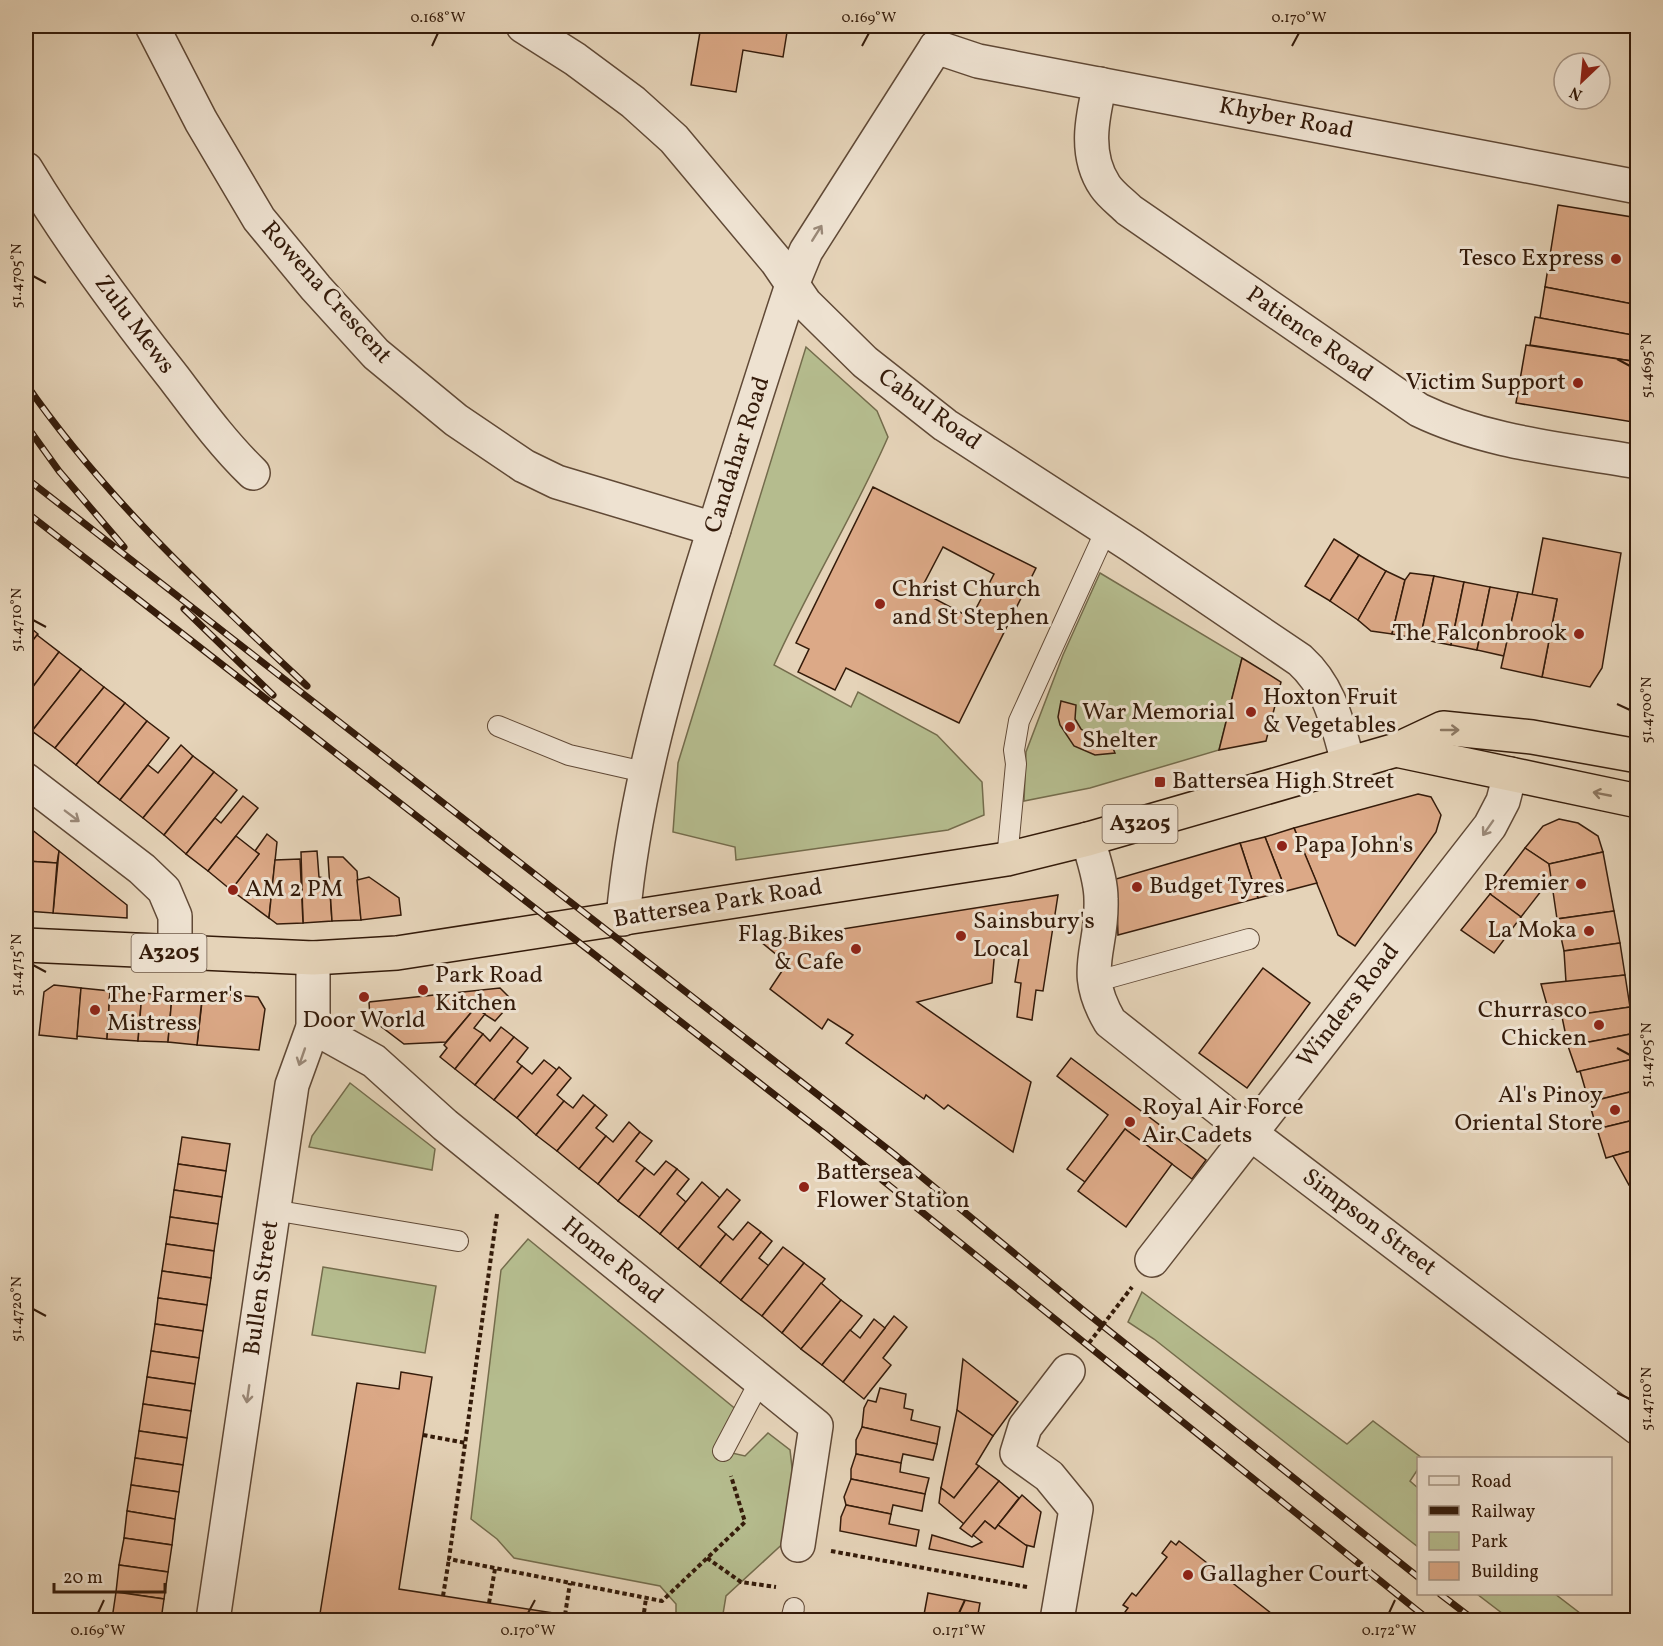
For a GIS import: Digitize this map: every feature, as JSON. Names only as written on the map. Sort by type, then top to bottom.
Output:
[{"type":"highway","name":"Battersea Park Road","points":[[26,945],[175,954],[313,958],[397,953],[1007,859],[1088,839],[1396,750],[1443,728],[1532,737],[1638,756]]},
{"type":"highway","name":"Battersea Park Road","points":[[1396,750],[1638,801]]},
{"type":"street","name":"Rowena Crescent","points":[[152,26],[201,121],[259,219],[316,288],[376,354],[456,420],[524,466],[557,482],[714,529]]},
{"type":"street","name":"Cabul Road","points":[[523,26],[575,59],[625,96],[674,138],[777,262],[805,303],[865,362],[927,411],[1300,660],[1317,675],[1332,708],[1348,762]]},
{"type":"street","name":"Candahar Road","points":[[623,919],[627,877],[635,839],[644,772],[673,664],[714,529],[792,285],[806,251],[933,36]]},
{"type":"street","name":"Khyber Road","points":[[933,36],[978,62],[1638,187]]},
{"type":"street","name":"Patience Road","points":[[1100,84],[1091,128],[1091,147],[1105,186],[1129,210],[1419,410],[1444,422],[1485,436],[1638,462]]},
{"type":"street","name":"Zulu Mews","points":[[26,169],[59,224],[151,349],[234,454],[253,473]]},
{"type":"street","name":"Winders Road","points":[[1152,1260],[1490,826],[1503,801],[1510,774]]},
{"type":"street","points":[[26,780],[142,869],[164,890],[175,916],[175,954]]},
{"type":"street","name":"Simpson Street","points":[[1088,839],[1101,900],[1092,970],[1097,1000],[1110,1022],[1250,1132],[1638,1428]]},
{"type":"street","name":"Bullen Street","points":[[213,1620],[243,1432],[292,1084],[313,1027],[313,958]]},
{"type":"street","name":"Home Road","points":[[313,1027],[374,1061],[502,1172],[816,1426],[798,1545]]},
{"type":"street","points":[[1061,1613],[1076,1509],[1049,1476],[1017,1453],[1025,1427],[1068,1371]]},
{"type":"lane","points":[[1007,859],[1018,722],[1106,530]]},
{"type":"lane","points":[[498,726],[570,755],[644,772]]},
{"type":"lane","points":[[1094,982],[1249,939]]},
{"type":"lane","points":[[273,1210],[458,1241]]},
{"type":"lane","points":[[723,1451],[760,1382]]},
{"type":"path","points":[[443,1596],[502,1172]]},
{"type":"path","points":[[1068,1371],[1152,1260]]},
{"type":"path","points":[[423,1435],[466,1443]]},
{"type":"path","points":[[449,1559],[662,1601],[745,1522],[723,1451]]},
{"type":"path","points":[[798,1545],[1061,1613]]},
{"type":"path","points":[[707,1558],[741,1582],[798,1590],[792,1614]]},
{"type":"path","points":[[489,1603],[495,1569]]},
{"type":"path","points":[[565,1615],[570,1583]]},
{"type":"path","points":[[643,1620],[646,1598]]},
{"type":"green space","points":[[806,347],[877,411],[888,437],[774,665],[851,707],[858,692],[937,735],[982,782],[984,815],[948,830],[736,860],[735,847],[673,832],[678,763]]},
{"type":"green space","points":[[1100,573],[1242,658],[1219,750],[1090,788],[1024,801],[1026,752],[1063,655]]},
{"type":"green space","points":[[350,1083],[435,1149],[432,1170],[309,1147],[312,1136]]},
{"type":"green space","points":[[528,1239],[738,1411],[723,1451],[745,1456],[768,1433],[790,1450],[794,1485],[789,1538],[726,1596],[722,1620],[676,1620],[676,1604],[660,1586],[514,1558],[497,1539],[471,1519],[501,1270]]},
{"type":"green space","points":[[323,1267],[436,1286],[425,1353],[312,1335]]},
{"type":"green space","points":[[1142,1292],[1347,1444],[1373,1421],[1421,1457],[1417,1457],[1417,1470],[1410,1481],[1417,1487],[1417,1546],[1154,1339],[1128,1322]]},
{"type":"green space","points":[[1478,1595],[1556,1595],[1589,1620],[1511,1620]]},
{"type":"building","points":[[701,26],[788,26],[783,57],[743,50],[736,92],[691,85]]},
{"type":"building","points":[[1558,205],[1638,218],[1638,305],[1545,287]]},
{"type":"building","points":[[1545,287],[1638,305],[1638,336],[1540,318]]},
{"type":"building","points":[[1535,317],[1638,336],[1638,362],[1530,345]]},
{"type":"building","name":"Victim Support","points":[[1526,345],[1638,362],[1638,419],[1633,422],[1516,403]]},
{"type":"building","name":"Christ Church and St Stephen","points":[[873,487],[1036,568],[959,723],[846,668],[835,690],[798,672],[809,649],[796,643]],"holes":[[[943,547],[994,574],[971,618],[920,591]]]},
{"type":"building","name":"The Falconbrook","points":[[1543,538],[1621,553],[1602,668],[1590,687],[1542,677],[1557,599],[1532,595]]},
{"type":"building","points":[[1334,539],[1359,555],[1330,601],[1305,586]]},
{"type":"building","points":[[1359,555],[1386,571],[1358,620],[1330,601]]},
{"type":"building","points":[[1386,571],[1405,580],[1392,634],[1371,631],[1358,620]]},
{"type":"building","points":[[1410,573],[1434,576],[1420,639],[1392,634],[1405,580]]},
{"type":"building","points":[[1434,576],[1464,582],[1451,645],[1420,639]]},
{"type":"building","points":[[1464,582],[1490,587],[1477,650],[1451,645]]},
{"type":"building","points":[[1490,587],[1518,592],[1504,656],[1477,650]]},
{"type":"building","points":[[1518,592],[1557,599],[1542,677],[1501,668]]},
{"type":"building","points":[[26,624],[38,634],[26,649]]},
{"type":"building","points":[[37,635],[59,652],[26,696],[26,649]]},
{"type":"building","points":[[59,652],[81,669],[32,731],[26,725],[26,696]]},
{"type":"building","name":"Hoxton Fruit & Vegetables","points":[[1242,658],[1281,682],[1266,741],[1219,750]]},
{"type":"building","points":[[81,669],[104,687],[55,748],[32,731]]},
{"type":"building","points":[[104,687],[125,703],[76,765],[55,748]]},
{"type":"building","name":"War Memorial Shelter","points":[[1061,701],[1076,705],[1075,719],[1081,729],[1092,737],[1109,739],[1115,753],[1095,755],[1074,746],[1060,725],[1058,717]]},
{"type":"building","points":[[125,703],[147,721],[98,783],[76,765]]},
{"type":"building","points":[[147,721],[169,738],[120,800],[98,783]]},
{"type":"building","points":[[181,745],[193,756],[143,818],[120,800],[148,765],[158,773]]},
{"type":"building","points":[[193,756],[214,772],[164,835],[143,818]]},
{"type":"building","points":[[214,772],[237,790],[186,854],[164,835]]},
{"type":"building","points":[[1418,794],[1431,797],[1441,815],[1436,832],[1355,946],[1338,935],[1294,828]]},
{"type":"building","points":[[243,796],[258,808],[208,871],[186,854],[215,818],[221,823]]},
{"type":"building","points":[[1559,819],[1578,823],[1598,836],[1603,852],[1549,864],[1525,848],[1543,826]]},
{"type":"building","points":[[26,825],[59,851],[57,863],[26,861]]},
{"type":"building","points":[[1294,828],[1317,883],[1286,891],[1265,837]]},
{"type":"building","points":[[267,834],[277,842],[269,918],[231,890],[259,854],[255,851]]},
{"type":"building","points":[[236,836],[259,854],[231,890],[208,871]]},
{"type":"building","points":[[1265,837],[1286,891],[1258,898],[1240,843]]},
{"type":"building","points":[[1240,843],[1258,898],[1118,935],[1116,879]]},
{"type":"building","points":[[1525,848],[1549,864],[1552,877],[1521,917],[1490,894]]},
{"type":"building","points":[[59,851],[127,905],[127,918],[53,913]]},
{"type":"building","points":[[317,851],[319,877],[329,879],[332,921],[303,923],[301,852]]},
{"type":"building","name":"Premier","points":[[1603,852],[1614,911],[1557,919],[1549,864]]},
{"type":"building","points":[[328,857],[343,857],[357,871],[361,920],[332,921]]},
{"type":"building","points":[[300,859],[303,923],[277,924],[269,918],[275,860]]},
{"type":"building","points":[[26,861],[57,863],[53,913],[26,911]]},
{"type":"building","points":[[369,877],[399,898],[401,915],[361,920],[357,880]]},
{"type":"building","points":[[1490,894],[1521,917],[1494,953],[1461,930]]},
{"type":"building","points":[[1058,895],[1043,991],[1036,990],[1032,1020],[1017,1017],[1021,983],[1015,982],[1020,952],[995,948],[992,983],[917,1002],[1031,1082],[1013,1152],[948,1105],[944,1109],[926,1095],[924,1099],[846,1043],[853,1035],[828,1019],[822,1029],[770,989],[782,971],[778,956],[761,942]]},
{"type":"building","name":"La Moka","points":[[1614,911],[1620,943],[1564,951],[1557,919]]},
{"type":"building","points":[[1620,943],[1625,975],[1566,982],[1564,951]]},
{"type":"building","points":[[1263,968],[1310,1003],[1247,1088],[1199,1053]]},
{"type":"building","points":[[1625,975],[1630,1007],[1551,1019],[1541,984]]},
{"type":"building","points":[[54,985],[81,988],[77,1039],[39,1035],[44,992]]},
{"type":"building","points":[[81,988],[110,991],[107,1039],[77,1036]]},
{"type":"building","points":[[500,988],[513,1001],[495,1021],[475,1008],[446,1042],[404,1044],[370,1018],[369,1002]]},
{"type":"building","points":[[110,991],[142,993],[138,1041],[107,1039]]},
{"type":"building","points":[[142,993],[172,996],[168,1042],[138,1041]]},
{"type":"building","points":[[203,993],[258,997],[265,1009],[259,1050],[197,1045]]},
{"type":"building","points":[[172,996],[202,998],[197,1045],[168,1042]]},
{"type":"building","name":"Churrasco Chicken","points":[[1630,1007],[1636,1033],[1568,1046],[1562,1017]]},
{"type":"building","points":[[475,1008],[485,1014],[474,1028],[483,1034],[455,1069],[440,1057],[447,1048],[444,1045]]},
{"type":"building","points":[[501,1027],[514,1037],[475,1085],[455,1069],[483,1034],[490,1041]]},
{"type":"building","points":[[1636,1033],[1638,1058],[1577,1072],[1568,1046]]},
{"type":"building","points":[[514,1037],[528,1048],[517,1062],[522,1066],[494,1100],[475,1085]]},
{"type":"building","name":"Royal Air Force Air Cadets","points":[[1071,1058],[1206,1160],[1192,1179],[1125,1129],[1085,1182],[1067,1169],[1108,1115],[1057,1076]]},
{"type":"building","points":[[1638,1058],[1638,1090],[1589,1102],[1580,1071]]},
{"type":"building","points":[[544,1060],[557,1070],[517,1118],[494,1100],[522,1066],[532,1074]]},
{"type":"building","points":[[559,1067],[571,1078],[557,1095],[564,1101],[536,1135],[517,1118]]},
{"type":"building","name":"Al's Pinoy Oriental Store","points":[[1638,1090],[1638,1119],[1597,1129],[1589,1102]]},
{"type":"building","points":[[583,1095],[595,1105],[557,1151],[536,1135],[564,1101],[573,1108]]},
{"type":"building","points":[[595,1105],[607,1115],[596,1128],[606,1136],[579,1169],[557,1151]]},
{"type":"building","points":[[1638,1119],[1638,1149],[1606,1158],[1597,1129]]},
{"type":"building","points":[[629,1122],[640,1132],[598,1184],[579,1169],[606,1136],[613,1142]]},
{"type":"building","points":[[1125,1129],[1172,1164],[1126,1227],[1078,1191]]},
{"type":"building","points":[[640,1132],[652,1141],[636,1161],[645,1168],[618,1201],[598,1184]]},
{"type":"building","points":[[182,1137],[230,1144],[226,1171],[178,1164]]},
{"type":"building","points":[[1638,1149],[1638,1182],[1629,1185],[1613,1156]]},
{"type":"building","points":[[666,1161],[677,1169],[639,1217],[618,1201],[645,1168],[654,1175]]},
{"type":"building","points":[[178,1164],[226,1171],[222,1197],[174,1190]]},
{"type":"building","points":[[677,1169],[689,1179],[677,1194],[686,1202],[660,1234],[639,1217]]},
{"type":"building","points":[[702,1182],[720,1198],[678,1249],[660,1234]]},
{"type":"building","points":[[727,1189],[740,1200],[718,1227],[726,1234],[700,1267],[678,1249]]},
{"type":"building","points":[[174,1190],[222,1197],[218,1224],[170,1217]]},
{"type":"building","points":[[170,1217],[218,1224],[214,1251],[166,1244]]},
{"type":"building","points":[[748,1222],[761,1232],[720,1283],[700,1267],[726,1234],[733,1240]]},
{"type":"building","points":[[761,1232],[772,1241],[759,1258],[769,1266],[741,1300],[720,1283]]},
{"type":"building","points":[[166,1244],[214,1251],[211,1278],[162,1271]]},
{"type":"building","points":[[783,1247],[804,1263],[762,1316],[741,1300]]},
{"type":"building","points":[[804,1263],[825,1279],[782,1333],[762,1316]]},
{"type":"building","points":[[162,1271],[211,1278],[207,1305],[158,1298]]},
{"type":"building","points":[[821,1283],[841,1300],[801,1349],[782,1333]]},
{"type":"building","points":[[158,1298],[207,1305],[203,1331],[155,1324]]},
{"type":"building","points":[[841,1300],[862,1316],[822,1365],[801,1349]]},
{"type":"building","points":[[894,1316],[907,1327],[883,1358],[891,1365],[864,1399],[843,1382]]},
{"type":"building","points":[[874,1319],[885,1328],[843,1382],[822,1365],[850,1330],[860,1338]]},
{"type":"building","points":[[155,1324],[203,1331],[199,1358],[151,1351]]},
{"type":"building","points":[[151,1351],[199,1358],[195,1384],[147,1377]]},
{"type":"building","points":[[963,1359],[1018,1402],[993,1436],[957,1410]]},
{"type":"building","points":[[401,1372],[432,1377],[399,1589],[599,1620],[319,1620],[357,1383],[399,1389]]},
{"type":"building","points":[[147,1377],[195,1384],[191,1411],[143,1404]]},
{"type":"building","points":[[880,1388],[906,1394],[904,1408],[913,1410],[911,1420],[940,1427],[937,1444],[862,1427],[864,1408],[868,1400],[876,1402]]},
{"type":"building","points":[[143,1404],[191,1411],[187,1438],[139,1431]]},
{"type":"building","points":[[957,1410],[993,1436],[976,1464],[979,1466],[954,1498],[941,1488]]},
{"type":"building","points":[[862,1427],[937,1444],[933,1460],[903,1454],[901,1463],[856,1454],[856,1440]]},
{"type":"building","points":[[139,1431],[187,1438],[183,1465],[135,1458]]},
{"type":"building","points":[[856,1454],[901,1463],[900,1472],[929,1478],[925,1494],[851,1479],[851,1469]]},
{"type":"building","points":[[135,1458],[183,1465],[179,1492],[131,1485]]},
{"type":"building","points":[[979,1466],[999,1481],[964,1524],[939,1503],[941,1488],[954,1498]]},
{"type":"building","points":[[851,1479],[925,1494],[922,1511],[893,1505],[891,1514],[846,1505],[844,1497]]},
{"type":"building","points":[[999,1481],[1019,1498],[995,1529],[985,1521],[972,1537],[960,1528]]},
{"type":"building","points":[[131,1485],[179,1492],[175,1519],[127,1511]]},
{"type":"building","points":[[1022,1495],[1041,1512],[1034,1547],[1022,1544],[998,1525]]},
{"type":"building","points":[[846,1505],[891,1514],[889,1524],[919,1530],[916,1546],[840,1531],[841,1517]]},
{"type":"building","points":[[127,1511],[175,1519],[172,1545],[124,1538]]},
{"type":"building","points":[[985,1521],[995,1529],[998,1525],[1027,1546],[1023,1567],[929,1549],[932,1535],[972,1547],[982,1542],[973,1535]]},
{"type":"building","points":[[124,1538],[172,1545],[168,1572],[119,1565]]},
{"type":"building","name":"Gallagher Court","points":[[1171,1541],[1176,1545],[1179,1541],[1276,1617],[1273,1620],[1136,1620],[1125,1612],[1128,1608],[1123,1605],[1132,1593],[1136,1596],[1167,1557],[1162,1553]]},
{"type":"building","points":[[119,1565],[168,1572],[164,1599],[116,1592]]},
{"type":"building","points":[[116,1592],[164,1599],[161,1620],[112,1619]]},
{"type":"building","points":[[928,1593],[980,1603],[977,1620],[923,1620]]},
{"type":"railway","points":[[26,384],[89,466],[158,542],[307,686]]},
{"type":"railway","points":[[26,425],[59,471],[124,547]]},
{"type":"railway","points":[[26,478],[894,1154],[1083,1310],[1417,1576]]},
{"type":"railway","points":[[26,512],[825,1134],[1429,1620]]},
{"type":"railway","points":[[184,609],[273,695]]},
{"type":"railway","points":[[1441,1595],[1474,1620]]},
{"type":"place","name":"Tesco Express","points":[[1616,259]]},
{"type":"place","name":"Victim Support","points":[[1578,383]]},
{"type":"place","name":"Christ Church and St Stephen","points":[[880,604]]},
{"type":"place","name":"The Falconbrook","points":[[1579,634]]},
{"type":"place","name":"Hoxton Fruit & Vegetables","points":[[1251,712]]},
{"type":"place","name":"War Memorial Shelter","points":[[1070,727]]},
{"type":"place","name":"Battersea High Street","points":[[1160,782]]},
{"type":"place","name":"Papa John's","points":[[1282,846]]},
{"type":"place","name":"Premier","points":[[1581,884]]},
{"type":"place","name":"Budget Tyres","points":[[1137,887]]},
{"type":"place","name":"AM 2 PM","points":[[233,890]]},
{"type":"place","name":"La Moka","points":[[1589,931]]},
{"type":"place","name":"Sainsbury's Local","points":[[961,936]]},
{"type":"place","name":"Flag Bikes & Cafe","points":[[856,949]]},
{"type":"place","name":"Park Road Kitchen","points":[[423,990]]},
{"type":"place","name":"Door World","points":[[364,997]]},
{"type":"place","name":"The Farmer's Mistress","points":[[95,1010]]},
{"type":"place","name":"Churrasco Chicken","points":[[1599,1025]]},
{"type":"place","name":"Al's Pinoy Oriental Store","points":[[1615,1110]]},
{"type":"place","name":"Royal Air Force Air Cadets","points":[[1130,1122]]},
{"type":"place","name":"Battersea Flower Station","points":[[804,1187]]},
{"type":"place","name":"Gallagher Court","points":[[1188,1575]]}]
